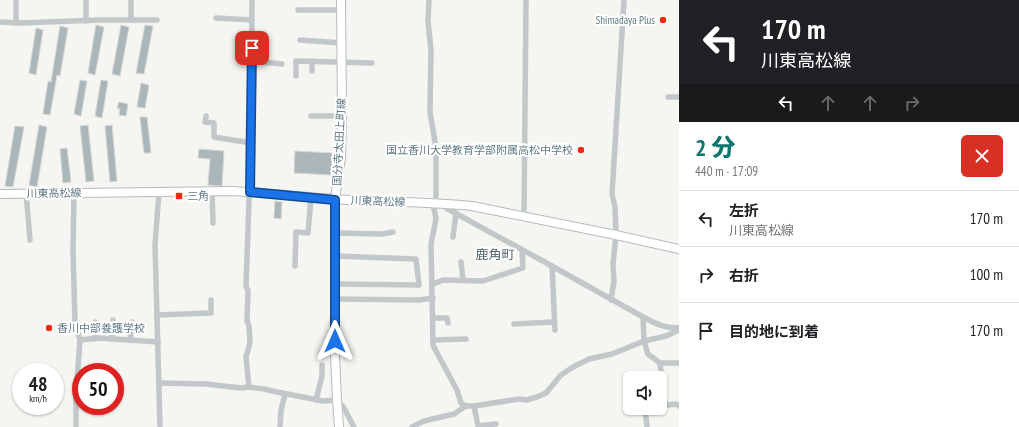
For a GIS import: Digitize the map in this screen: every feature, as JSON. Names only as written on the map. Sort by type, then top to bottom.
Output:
[{"type":"main road","name":"国分寺太田上町線","points":[[339,427],[335,355],[335,200],[341,158],[341,0]]},
{"type":"main road","name":"川東高松線","points":[[0,194],[212,191],[250,192],[335,200],[437,203],[472,206],[679,249]]},
{"type":"street","points":[[16,0],[16,23]]},
{"type":"street","points":[[86,0],[86,21]]},
{"type":"street","points":[[131,0],[131,20]]},
{"type":"street","points":[[249,388],[246,356],[250,343],[249,326],[247,321],[248,291],[246,286],[250,192],[252,0]]},
{"type":"street","points":[[429,0],[428,21],[431,50],[430,112],[436,148],[437,203],[432,244],[433,345],[457,390],[461,402],[466,406]]},
{"type":"street","points":[[524,216],[526,0]]},
{"type":"street","points":[[611,300],[614,280],[613,264],[616,235],[615,207],[612,194],[624,0]]},
{"type":"street","points":[[298,10],[341,10]]},
{"type":"street","points":[[216,18],[252,20]]},
{"type":"street","points":[[0,22],[16,23],[157,20]]},
{"type":"street","points":[[300,40],[341,42]]},
{"type":"street","points":[[241,60],[282,64]]},
{"type":"street","points":[[296,76],[296,61],[372,62]]},
{"type":"street","points":[[312,61],[312,71]]},
{"type":"street","points":[[668,96],[679,97]]},
{"type":"street","points":[[206,116],[205,122],[214,123],[214,137],[251,143]]},
{"type":"street","points":[[311,116],[342,116]]},
{"type":"street","points":[[212,191],[213,223]]},
{"type":"street","points":[[159,192],[155,245],[160,427]]},
{"type":"street","points":[[26,193],[30,240]]},
{"type":"street","points":[[74,193],[73,251],[75,322],[80,340],[76,396],[76,427]]},
{"type":"street","points":[[295,266],[296,232],[308,233],[311,197]]},
{"type":"street","points":[[437,203],[660,326],[679,329]]},
{"type":"street","points":[[453,237],[456,213]]},
{"type":"street","points":[[335,233],[382,234],[393,232]]},
{"type":"street","points":[[433,284],[443,280],[483,281],[523,268],[522,250]]},
{"type":"street","points":[[335,256],[416,259],[419,285],[335,284]]},
{"type":"street","points":[[461,262],[463,280]]},
{"type":"street","points":[[552,266],[555,330]]},
{"type":"street","points":[[335,299],[419,300],[433,298]]},
{"type":"street","points":[[157,315],[211,313],[211,300]]},
{"type":"street","points":[[643,317],[644,341],[648,354],[660,363],[679,363]]},
{"type":"street","points":[[433,318],[447,318],[448,323]]},
{"type":"street","points":[[112,339],[113,320]]},
{"type":"street","points":[[95,322],[95,339]]},
{"type":"street","points":[[130,340],[132,322]]},
{"type":"street","points":[[514,324],[554,322]]},
{"type":"street","points":[[412,427],[424,421],[454,414],[466,406],[519,399],[527,400],[537,397],[546,393],[561,375],[589,359],[612,354],[644,341],[666,336],[679,329]]},
{"type":"street","points":[[80,340],[112,339],[158,342]]},
{"type":"street","points":[[433,340],[466,339]]},
{"type":"street","points":[[660,363],[660,371]]},
{"type":"street","points":[[316,400],[322,376],[322,365]]},
{"type":"street","points":[[158,383],[206,384],[264,389],[316,400],[337,400],[344,408],[354,427]]},
{"type":"street","points":[[280,427],[281,410],[285,394]]},
{"type":"street","points":[[667,405],[676,404],[679,406]]},
{"type":"street","points":[[474,406],[478,426],[496,424]]},
{"type":"street","points":[[646,415],[647,427]]},
{"type":"building","points":[[96,25],[104,27],[95,75],[88,73]]},
{"type":"building","points":[[121,25],[129,27],[120,76],[112,74]]},
{"type":"building","points":[[145,25],[153,26],[144,74],[136,73]]},
{"type":"building","points":[[60,26],[68,28],[60,76],[57,75],[50,115],[43,114],[48,81],[51,82]]},
{"type":"building","points":[[36,28],[43,30],[36,75],[29,73]]},
{"type":"building","points":[[80,80],[87,81],[81,116],[74,114]]},
{"type":"building","points":[[101,80],[108,81],[102,118],[95,116]]},
{"type":"building","points":[[141,83],[149,85],[145,108],[137,107]]},
{"type":"building","points":[[119,102],[128,104],[126,116],[119,115],[120,109],[117,108]]},
{"type":"building","points":[[140,117],[147,117],[151,153],[144,153]]},
{"type":"building","points":[[39,125],[47,127],[37,187],[29,185]]},
{"type":"building","points":[[88,125],[94,181],[86,182],[80,126]]},
{"type":"building","points":[[112,125],[117,181],[110,182],[105,126]]},
{"type":"building","points":[[15,126],[24,127],[13,187],[5,186]]},
{"type":"building","points":[[67,148],[71,182],[63,183],[60,149]]},
{"type":"building","points":[[199,149],[224,151],[222,186],[208,185],[210,159],[198,158]]},
{"type":"building","points":[[295,151],[332,153],[331,175],[294,173]]},
{"type":"building","points":[[275,201],[282,202],[281,219],[274,218]]},
{"type":"place","name":"Shimadaya Plus","points":[[663,20]]},
{"type":"place","name":"国立香川大学教育学部附属高松中学校","points":[[581,150]]},
{"type":"place","name":"三角","points":[[179,196]]},
{"type":"place","name":"香川中部養護学校","points":[[49,328]]},
{"type":"district","name":"鹿角町","points":[[495,254]]},
{"type":"route","points":[[252,48],[250,105],[250,192],[335,200],[335,341]]}]
